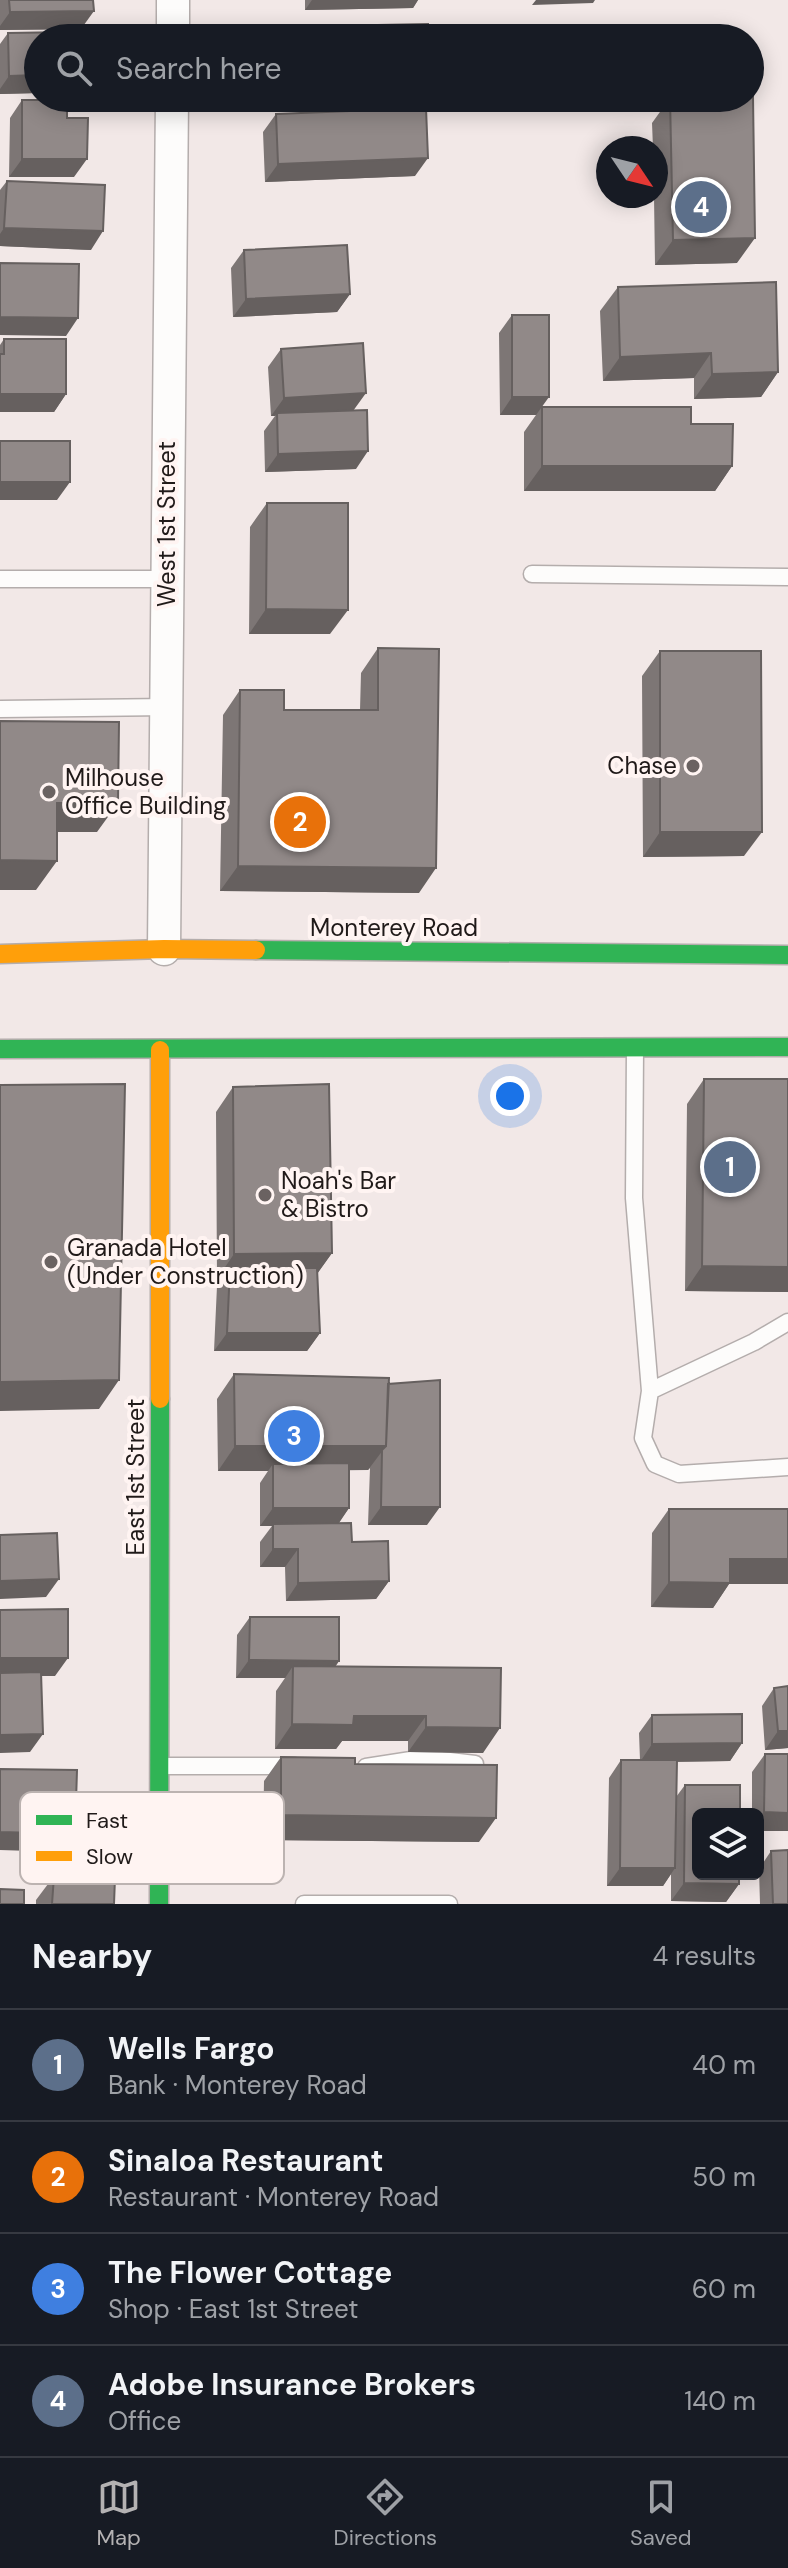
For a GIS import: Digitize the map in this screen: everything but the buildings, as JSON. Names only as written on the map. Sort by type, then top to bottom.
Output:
[{"type":"main road","name":"Monterey Road","points":[[0,954],[164,949],[788,955]]},
{"type":"main road","points":[[0,1049],[788,1047]]},
{"type":"main road","name":"East 1st Street","points":[[159,1792],[160,1050]]},
{"type":"street","points":[[173,0],[173,24]]},
{"type":"street","name":"West 1st Street","points":[[164,949],[172,112]]},
{"type":"lane","points":[[532,574],[788,577]]},
{"type":"lane","points":[[0,579],[166,579]]},
{"type":"lane","points":[[0,709],[168,707]]},
{"type":"lane","points":[[635,1047],[634,1198],[650,1391],[643,1438],[655,1464],[679,1474],[788,1467]]},
{"type":"lane","points":[[650,1391],[754,1342],[788,1322]]},
{"type":"lane","points":[[345,1767],[375,1767],[424,1758],[475,1764]]},
{"type":"lane","points":[[159,1766],[314,1766]]},
{"type":"lane","points":[[304,1904],[449,1904]]},
{"type":"traffic: fast","points":[[256,950],[788,955]]},
{"type":"traffic: fast","points":[[0,1049],[788,1047]]},
{"type":"traffic: fast","points":[[159,1792],[160,1399]]},
{"type":"traffic: fast","points":[[159,1884],[159,1904]]},
{"type":"traffic: slow","points":[[0,954],[164,949],[256,950]]},
{"type":"traffic: slow","points":[[160,1050],[160,1399]]},
{"type":"place","name":"Adobe Insurance Brokers","points":[[701,207]]},
{"type":"place","name":"Chase","points":[[693,766]]},
{"type":"place","name":"Milhouse Office Building","points":[[49,792]]},
{"type":"place","name":"Sinaloa Restaurant","points":[[300,822]]},
{"type":"place","name":"Wells Fargo","points":[[730,1167]]},
{"type":"place","name":"Noah's Bar & Bistro","points":[[265,1195]]},
{"type":"place","name":"Granada Hotel (Under Construction)","points":[[51,1262]]},
{"type":"place","name":"The Flower Cottage","points":[[294,1436]]}]
